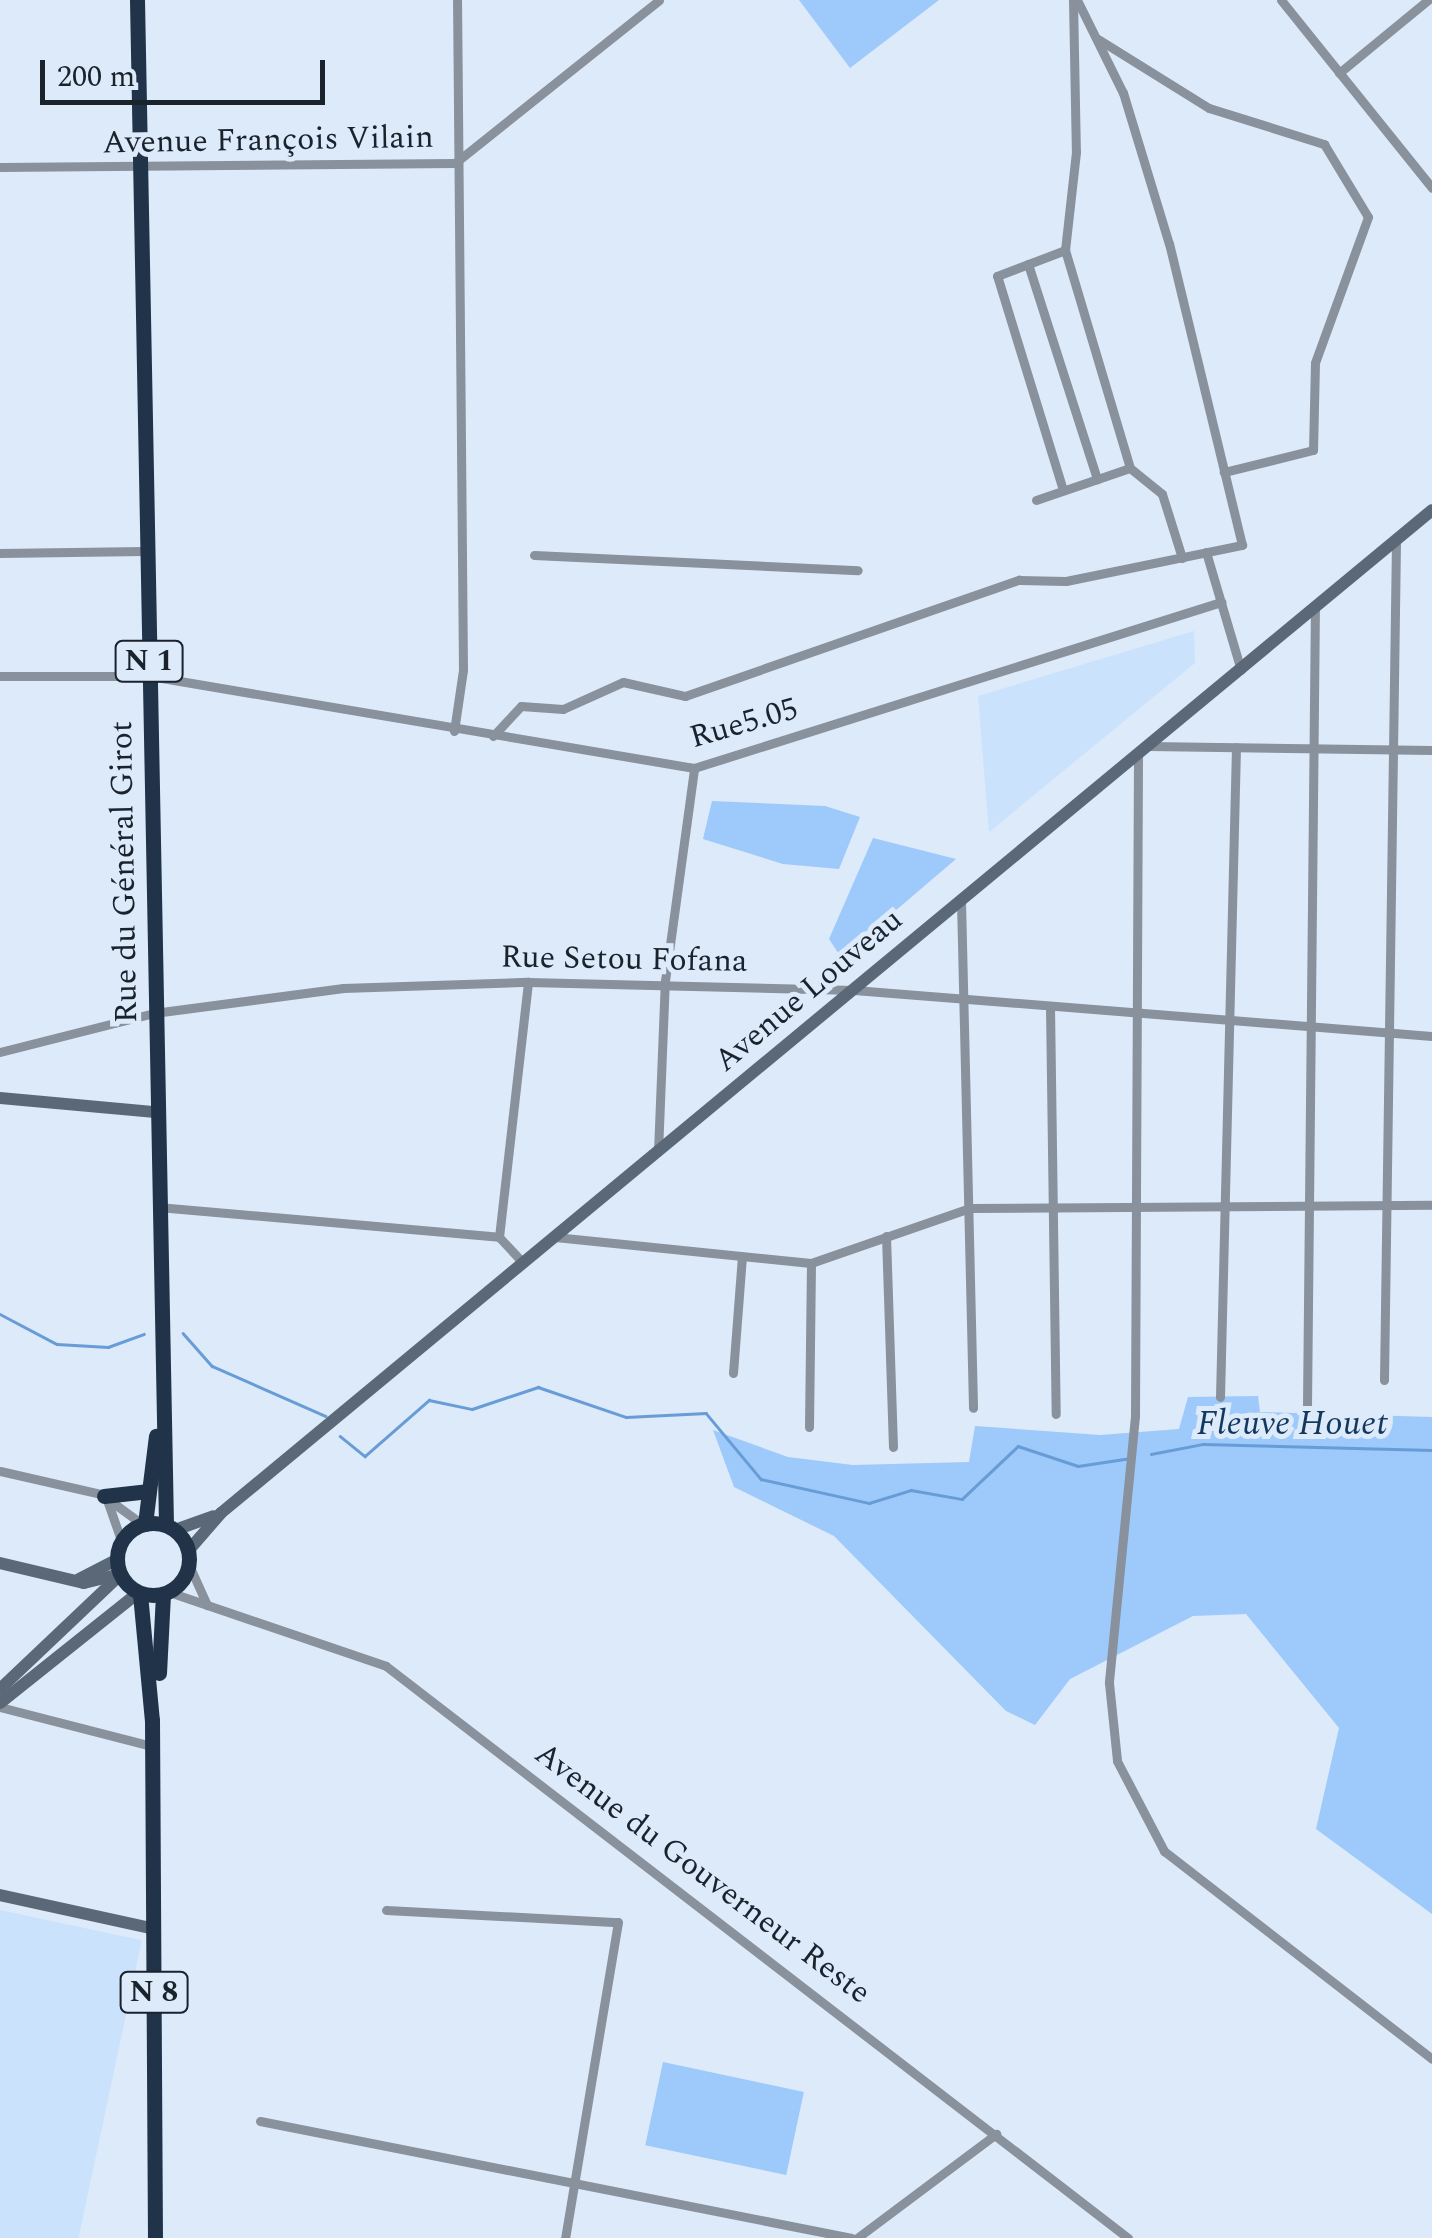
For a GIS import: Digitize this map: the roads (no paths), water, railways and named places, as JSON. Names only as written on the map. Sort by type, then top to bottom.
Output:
[{"type":"highway","name":"Rue du Général Girot","points":[[138,0],[144,550],[150,676],[160,1323]]},
{"type":"highway","name":"N 1","points":[[143,1524],[149,1491],[160,1323]]},
{"type":"highway","name":"N 1","points":[[160,1323],[170,1527]]},
{"type":"highway","points":[[102,1495],[149,1491]]},
{"type":"highway","points":[[143,1524],[170,1527],[189,1558],[166,1593],[140,1596],[115,1572],[122,1540],[143,1524]]},
{"type":"highway","name":"N 8","points":[[153,1746],[166,1593]]},
{"type":"highway","name":"N 8","points":[[140,1596],[153,1746],[154,2238]]},
{"type":"main road","name":"Avenue Louveau","points":[[189,1558],[221,1513],[1430,513]]},
{"type":"main road","points":[[0,1098],[155,1112]]},
{"type":"main road","name":"Avenue Louveau","points":[[170,1527],[221,1513]]},
{"type":"main road","points":[[0,1563],[77,1580],[115,1572]]},
{"type":"main road","points":[[77,1580],[115,1572]]},
{"type":"main road","points":[[0,1688],[115,1572]]},
{"type":"main road","points":[[0,1705],[140,1596]]},
{"type":"main road","points":[[0,1895],[154,1929]]},
{"type":"street","points":[[454,731],[463,670],[455,163],[457,0]]},
{"type":"street","name":"Avenue François Vilain","points":[[0,167],[138,169],[455,163],[659,0]]},
{"type":"street","points":[[494,736],[520,706],[563,709],[622,682],[685,696],[1019,580],[1066,581],[1242,545],[1170,244],[1123,93],[1075,0]]},
{"type":"street","points":[[1075,0],[1076,152],[1064,250],[1130,468],[1162,494],[1182,558]]},
{"type":"street","points":[[1281,0],[1432,188]]},
{"type":"street","points":[[1339,73],[1428,0]]},
{"type":"street","points":[[1095,38],[1209,108],[1324,144],[1368,218],[1315,363],[1312,450],[1224,472]]},
{"type":"street","points":[[1063,490],[997,276],[1064,250]]},
{"type":"street","points":[[1028,264],[1097,478]]},
{"type":"street","points":[[1036,500],[1130,468]]},
{"type":"street","points":[[1384,1380],[1396,541]]},
{"type":"street","points":[[0,554],[144,550]]},
{"type":"street","points":[[1206,552],[1241,670]]},
{"type":"street","points":[[534,556],[858,570]]},
{"type":"street","name":"Rue5.05","points":[[0,676],[150,676],[454,731],[694,768],[1221,602]]},
{"type":"street","points":[[1306,1406],[1315,608]]},
{"type":"street","points":[[1432,750],[1236,747],[1143,751],[1135,1416],[1109,1683],[1126,1793],[1164,1851],[1432,2059]]},
{"type":"street","points":[[1220,1398],[1236,747]]},
{"type":"street","points":[[658,1152],[665,982],[694,768]]},
{"type":"street","points":[[961,901],[973,1408]]},
{"type":"street","points":[[499,1237],[528,982]]},
{"type":"street","name":"Rue Setou Fofana","points":[[0,1052],[154,1013],[343,988],[528,982],[665,982],[854,990],[1432,1036]]},
{"type":"street","points":[[1050,1006],[1056,1414]]},
{"type":"street","points":[[554,1237],[811,1263],[970,1208],[1432,1205]]},
{"type":"street","points":[[156,1207],[499,1237],[523,1263]]},
{"type":"street","points":[[886,1236],[893,1446]]},
{"type":"street","points":[[733,1374],[742,1256]]},
{"type":"street","points":[[809,1427],[811,1263]]},
{"type":"street","points":[[0,1471],[102,1495],[143,1524]]},
{"type":"street","points":[[102,1495],[122,1540]]},
{"type":"street","points":[[189,1558],[197,1596],[214,1609]]},
{"type":"street","name":"Avenue du Gouverneur Reste","points":[[166,1593],[386,1666],[1128,2238]]},
{"type":"street","points":[[0,1705],[153,1746]]},
{"type":"street","points":[[386,1910],[618,1922],[566,2238]]},
{"type":"street","points":[[260,2121],[854,2238],[996,2134]]},
{"type":"waterway","name":"Fleuve Houet","points":[[0,1314],[57,1344],[108,1347],[144,1334]]},
{"type":"waterway","name":"Fleuve Houet","points":[[183,1333],[212,1366],[326,1416]]},
{"type":"waterway","name":"Fleuve Houet","points":[[340,1436],[365,1456],[429,1400],[472,1409],[538,1387],[626,1417],[706,1413],[761,1479],[869,1503],[911,1490],[962,1499],[1018,1446],[1078,1466],[1125,1459]]},
{"type":"waterway","name":"Fleuve Houet","points":[[1151,1454],[1203,1444],[1432,1450]]}]
